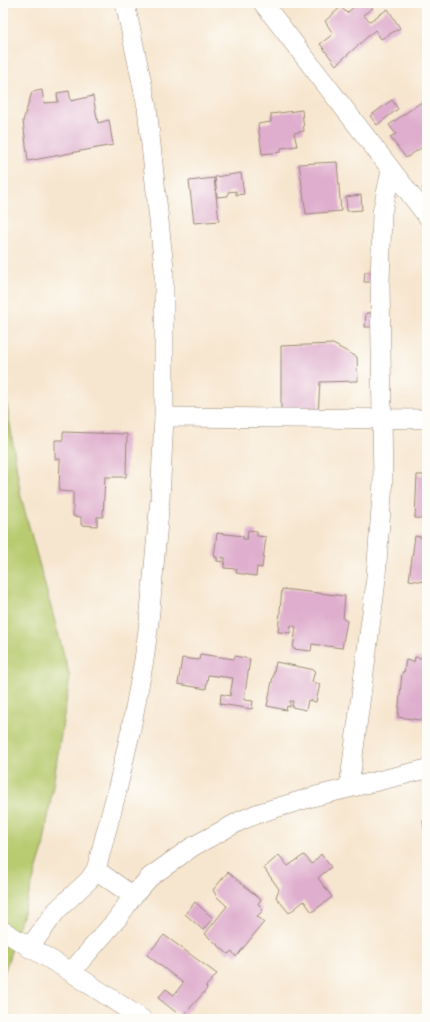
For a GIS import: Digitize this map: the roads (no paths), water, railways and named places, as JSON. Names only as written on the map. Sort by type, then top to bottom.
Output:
[{"type":"street","points":[[29,948],[57,910],[89,880],[96,870],[132,729],[149,622],[160,500],[166,367],[163,260],[147,106],[125,3]]},
{"type":"street","points":[[263,3],[427,216]]},
{"type":"street","points":[[349,787],[375,589],[383,482],[380,284],[382,213],[391,170]]},
{"type":"street","points":[[164,417],[382,420],[427,419]]},
{"type":"street","points":[[71,972],[117,919],[133,896],[150,876],[192,847],[240,820],[259,813],[349,787],[427,769]]},
{"type":"street","points":[[96,870],[133,896]]},
{"type":"street","points":[[3,931],[71,972],[142,1019]]}]
